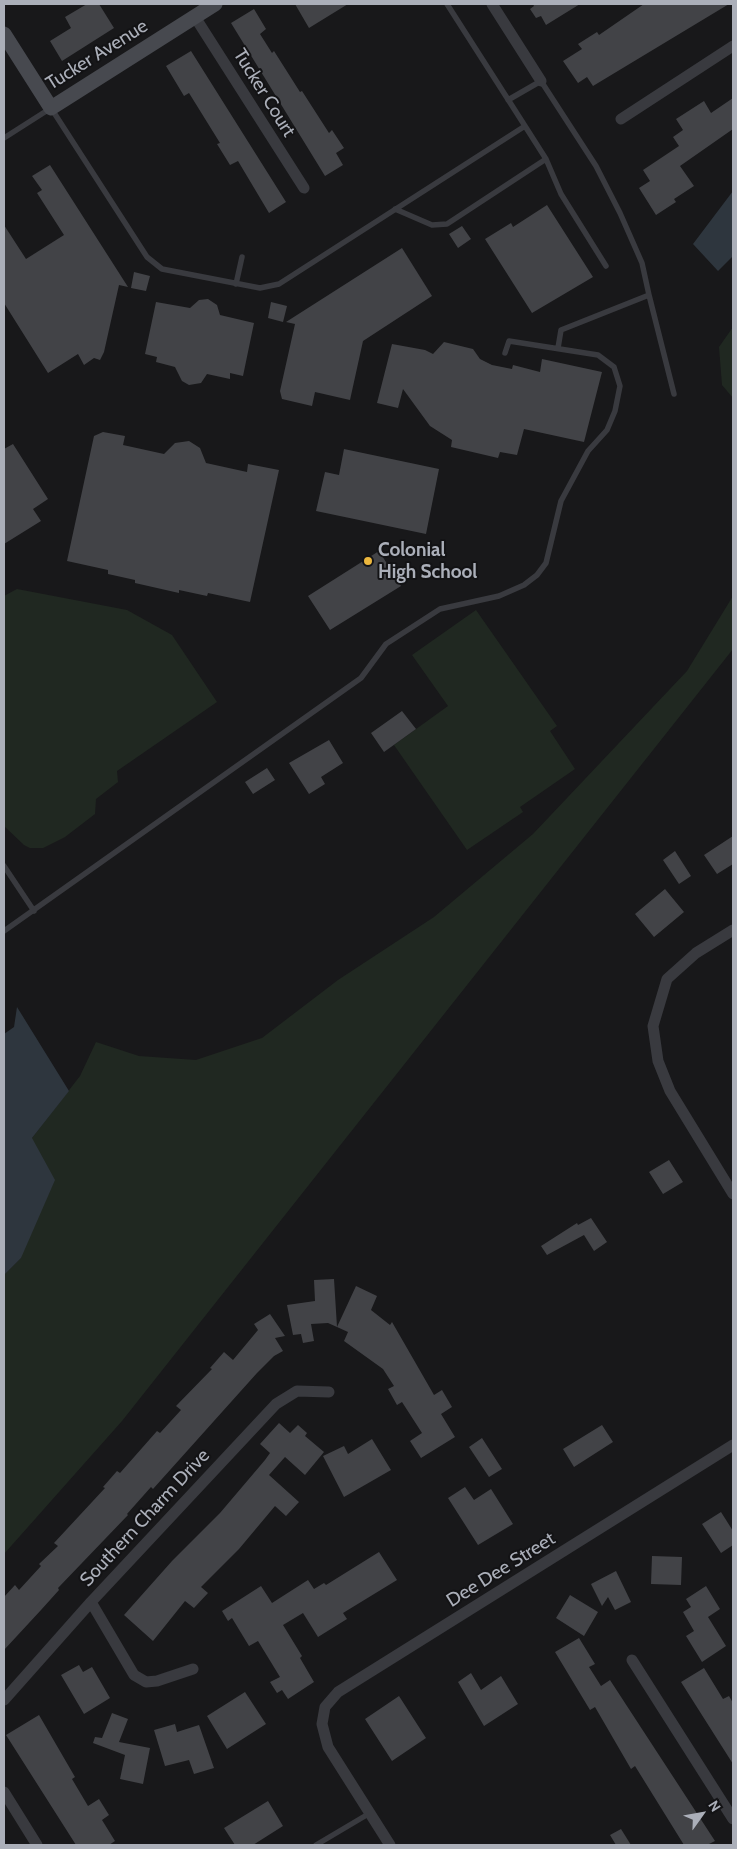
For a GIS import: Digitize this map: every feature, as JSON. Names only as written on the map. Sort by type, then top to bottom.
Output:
[{"type":"street","name":"Tucker Avenue","points":[[51,108],[215,4]]},
{"type":"street","points":[[492,4],[541,81]]},
{"type":"street","name":"Tucker Court","points":[[195,16],[304,188]]},
{"type":"street","points":[[4,34],[51,108]]},
{"type":"street","points":[[621,120],[733,46]]},
{"type":"street","points":[[733,930],[696,954],[668,979],[653,1026],[658,1061],[670,1091],[733,1194]]},
{"type":"street","name":"Southern Charm Drive","points":[[4,1700],[91,1602],[276,1404],[297,1391],[328,1392]]},
{"type":"street","name":"Dee Dee Street","points":[[390,1845],[328,1747],[322,1724],[325,1706],[338,1692],[733,1445]]},
{"type":"street","points":[[91,1602],[134,1675],[146,1682],[157,1682],[193,1669]]},
{"type":"street","points":[[632,1660],[733,1819]]},
{"type":"street","points":[[4,1792],[37,1845]]},
{"type":"lane","points":[[447,4],[546,159],[561,194],[606,266]]},
{"type":"lane","points":[[508,100],[541,81],[596,166],[642,263],[674,394]]},
{"type":"lane","points":[[4,138],[51,108],[147,257],[162,269],[260,288],[279,284],[525,126]]},
{"type":"lane","points":[[395,209],[432,225],[447,224],[546,159]]},
{"type":"lane","points":[[236,284],[242,257]]},
{"type":"lane","points":[[558,348],[561,330],[650,295]]},
{"type":"lane","points":[[4,931],[361,678],[386,644],[394,638],[440,608],[499,596],[524,585],[537,576],[546,563],[561,502],[588,451],[606,430],[615,411],[620,386],[614,367],[598,355],[510,341],[505,353]]},
{"type":"lane","points":[[4,866],[34,911]]},
{"type":"lane","points":[[316,1845],[370,1813]]},
{"type":"shaded area","points":[[733,191],[733,256],[718,271],[693,244]]},
{"type":"shaded area","points":[[733,327],[733,398],[722,385],[719,347]]},
{"type":"shaded area","points":[[17,589],[127,610],[172,635],[217,702],[117,771],[118,782],[96,799],[95,814],[65,837],[43,848],[30,848],[24,845],[4,826],[4,596]]},
{"type":"shaded area","points":[[733,596],[733,649],[122,1421],[4,1554],[4,1275],[21,1258],[32,1138],[80,1076],[96,1042],[139,1056],[196,1060],[262,1038],[338,980],[434,917],[533,834],[687,671]]},
{"type":"shaded area","points":[[476,610],[557,726],[550,731],[575,769],[520,807],[523,812],[467,850],[394,745],[448,706],[412,655]]},
{"type":"shaded area","points":[[17,1007],[69,1091],[32,1138],[55,1180],[21,1258],[4,1275],[4,1034],[14,1027]]},
{"type":"building","points":[[87,4],[99,4],[114,28],[62,61],[50,41],[71,28],[65,17]]},
{"type":"building","points":[[295,4],[348,4],[309,28]]},
{"type":"building","points":[[533,4],[580,4],[546,25],[541,16],[536,18],[530,9],[534,6]]},
{"type":"building","points":[[644,4],[729,4],[593,86],[587,77],[578,83],[563,61],[582,49],[578,44],[597,32],[599,35]]},
{"type":"building","points":[[254,9],[266,29],[260,34],[272,53],[274,51],[329,133],[332,130],[344,148],[336,153],[343,165],[325,176],[231,23]]},
{"type":"building","points":[[191,51],[286,202],[269,213],[238,161],[230,165],[217,144],[220,143],[189,93],[184,96],[166,66]]},
{"type":"building","points":[[733,98],[733,129],[680,166],[694,186],[674,199],[676,202],[656,215],[639,188],[650,181],[643,170],[679,146],[673,137],[683,130],[676,119],[704,101],[711,113]]},
{"type":"building","points":[[50,165],[128,287],[119,285],[104,352],[100,360],[94,358],[84,365],[78,354],[48,373],[4,303],[4,225],[26,259],[64,235],[37,193],[42,190],[32,176]]},
{"type":"building","points":[[547,205],[593,277],[532,313],[485,239],[511,223],[513,227]]},
{"type":"building","points":[[462,226],[471,239],[458,248],[449,234]]},
{"type":"building","points":[[402,248],[432,296],[363,341],[350,400],[315,392],[312,406],[282,399],[280,391],[295,324],[286,322]]},
{"type":"building","points":[[134,272],[150,276],[146,291],[131,288]]},
{"type":"building","points":[[208,299],[217,305],[220,315],[254,323],[243,376],[230,373],[230,379],[207,374],[201,383],[189,385],[182,381],[175,367],[156,362],[157,357],[145,354],[156,302],[190,308],[199,300]]},
{"type":"building","points":[[271,302],[287,306],[283,322],[268,318]]},
{"type":"building","points":[[444,342],[473,349],[480,359],[492,365],[512,369],[513,365],[540,372],[542,359],[602,372],[584,442],[524,429],[517,455],[500,452],[498,458],[451,447],[452,440],[430,426],[403,389],[398,408],[377,403],[392,344],[425,350],[433,354]]},
{"type":"building","points":[[103,432],[125,436],[123,445],[164,454],[175,443],[189,441],[200,448],[206,463],[247,472],[248,464],[279,470],[250,602],[208,593],[207,596],[179,590],[179,593],[135,583],[135,580],[108,574],[108,570],[67,561],[94,436]]},
{"type":"building","points":[[13,444],[48,499],[33,509],[41,521],[4,544],[4,449]]},
{"type":"building","points":[[344,449],[439,469],[426,534],[316,511],[325,472],[339,475]]},
{"type":"building","points":[[379,551],[401,586],[330,630],[308,596]]},
{"type":"building","points":[[402,711],[416,729],[384,752],[371,733]]},
{"type":"building","points":[[329,740],[343,763],[321,777],[325,784],[309,794],[289,763]]},
{"type":"building","points":[[267,768],[275,780],[253,794],[245,782]]},
{"type":"building","points":[[733,836],[733,864],[717,874],[704,855]]},
{"type":"building","points":[[675,851],[691,876],[679,884],[663,860]]},
{"type":"building","points":[[665,889],[684,912],[654,937],[635,914]]},
{"type":"building","points":[[669,1160],[683,1182],[663,1194],[649,1172]]},
{"type":"building","points":[[591,1218],[607,1242],[594,1251],[584,1235],[547,1255],[541,1246],[577,1223],[578,1225]]},
{"type":"building","points":[[334,1279],[337,1327],[328,1323],[311,1324],[314,1341],[303,1343],[301,1334],[293,1335],[287,1305],[315,1301],[314,1280]]},
{"type":"building","points":[[356,1286],[377,1296],[371,1310],[390,1325],[392,1322],[434,1395],[442,1390],[452,1407],[441,1414],[455,1437],[421,1458],[410,1441],[422,1433],[402,1402],[397,1405],[388,1389],[394,1386],[383,1369],[344,1341],[348,1332],[337,1327]]},
{"type":"building","points":[[270,1314],[285,1336],[275,1338],[283,1351],[274,1356],[257,1373],[153,1489],[151,1487],[128,1515],[58,1588],[59,1590],[4,1650],[4,1597],[15,1585],[19,1590],[41,1566],[39,1564],[58,1546],[54,1543],[105,1488],[103,1487],[117,1471],[120,1473],[157,1431],[160,1433],[181,1410],[176,1406],[212,1369],[210,1368],[224,1352],[233,1360],[258,1330],[254,1324]]},
{"type":"building","points":[[279,1423],[290,1433],[298,1425],[307,1433],[305,1436],[324,1452],[305,1475],[285,1457],[269,1475],[299,1502],[286,1516],[275,1506],[239,1549],[201,1587],[208,1593],[194,1608],[185,1601],[153,1641],[124,1615],[172,1561],[220,1513],[265,1460],[270,1453],[260,1444]]},
{"type":"building","points":[[602,1425],[613,1442],[574,1467],[563,1449]]},
{"type":"building","points":[[482,1438],[502,1469],[489,1477],[469,1447]]},
{"type":"building","points":[[372,1439],[391,1470],[344,1497],[323,1456],[344,1446],[348,1454]]},
{"type":"building","points":[[465,1487],[474,1500],[491,1489],[513,1524],[478,1545],[448,1498]]},
{"type":"building","points":[[721,1512],[733,1531],[733,1545],[721,1553],[702,1524]]},
{"type":"building","points":[[379,1552],[397,1580],[343,1613],[347,1619],[318,1637],[303,1613],[283,1625],[302,1656],[300,1658],[314,1682],[288,1699],[282,1690],[277,1693],[270,1682],[280,1677],[258,1641],[249,1646],[232,1618],[228,1621],[222,1611],[261,1586],[272,1603],[308,1580],[314,1589],[324,1583],[326,1585]]},
{"type":"building","points":[[652,1556],[682,1557],[681,1585],[651,1584]]},
{"type":"building","points":[[616,1571],[631,1602],[615,1610],[608,1597],[602,1606],[591,1584]]},
{"type":"building","points":[[706,1586],[720,1609],[708,1617],[726,1646],[702,1662],[686,1636],[694,1631],[683,1612],[691,1607],[686,1599]]},
{"type":"building","points":[[570,1595],[598,1612],[584,1636],[556,1618]]},
{"type":"building","points":[[579,1638],[595,1664],[589,1667],[601,1686],[610,1680],[715,1841],[707,1845],[684,1845],[635,1766],[631,1769],[595,1707],[590,1710],[555,1652]]},
{"type":"building","points":[[79,1665],[83,1672],[92,1667],[110,1698],[84,1714],[61,1675]]},
{"type":"building","points":[[704,1668],[723,1699],[729,1696],[733,1703],[733,1764],[681,1682]]},
{"type":"building","points":[[471,1673],[481,1690],[501,1676],[518,1704],[484,1726],[458,1682]]},
{"type":"building","points":[[245,1692],[266,1724],[227,1749],[207,1716]]},
{"type":"building","points":[[399,1696],[426,1738],[392,1761],[365,1719]]},
{"type":"building","points":[[112,1713],[128,1719],[119,1742],[150,1748],[143,1784],[120,1779],[125,1755],[93,1743],[95,1737],[102,1738]]},
{"type":"building","points":[[39,1715],[75,1777],[72,1779],[88,1806],[99,1799],[109,1815],[102,1820],[115,1841],[109,1845],[76,1845],[6,1735]]},
{"type":"building","points":[[175,1724],[177,1732],[199,1725],[214,1768],[194,1774],[189,1760],[165,1766],[154,1730]]},
{"type":"building","points":[[268,1801],[283,1826],[253,1845],[235,1845],[224,1828]]},
{"type":"building","points":[[621,1829],[631,1845],[616,1845],[610,1835]]},
{"type":"place","name":"Colonial High School","points":[[368,561]]}]
